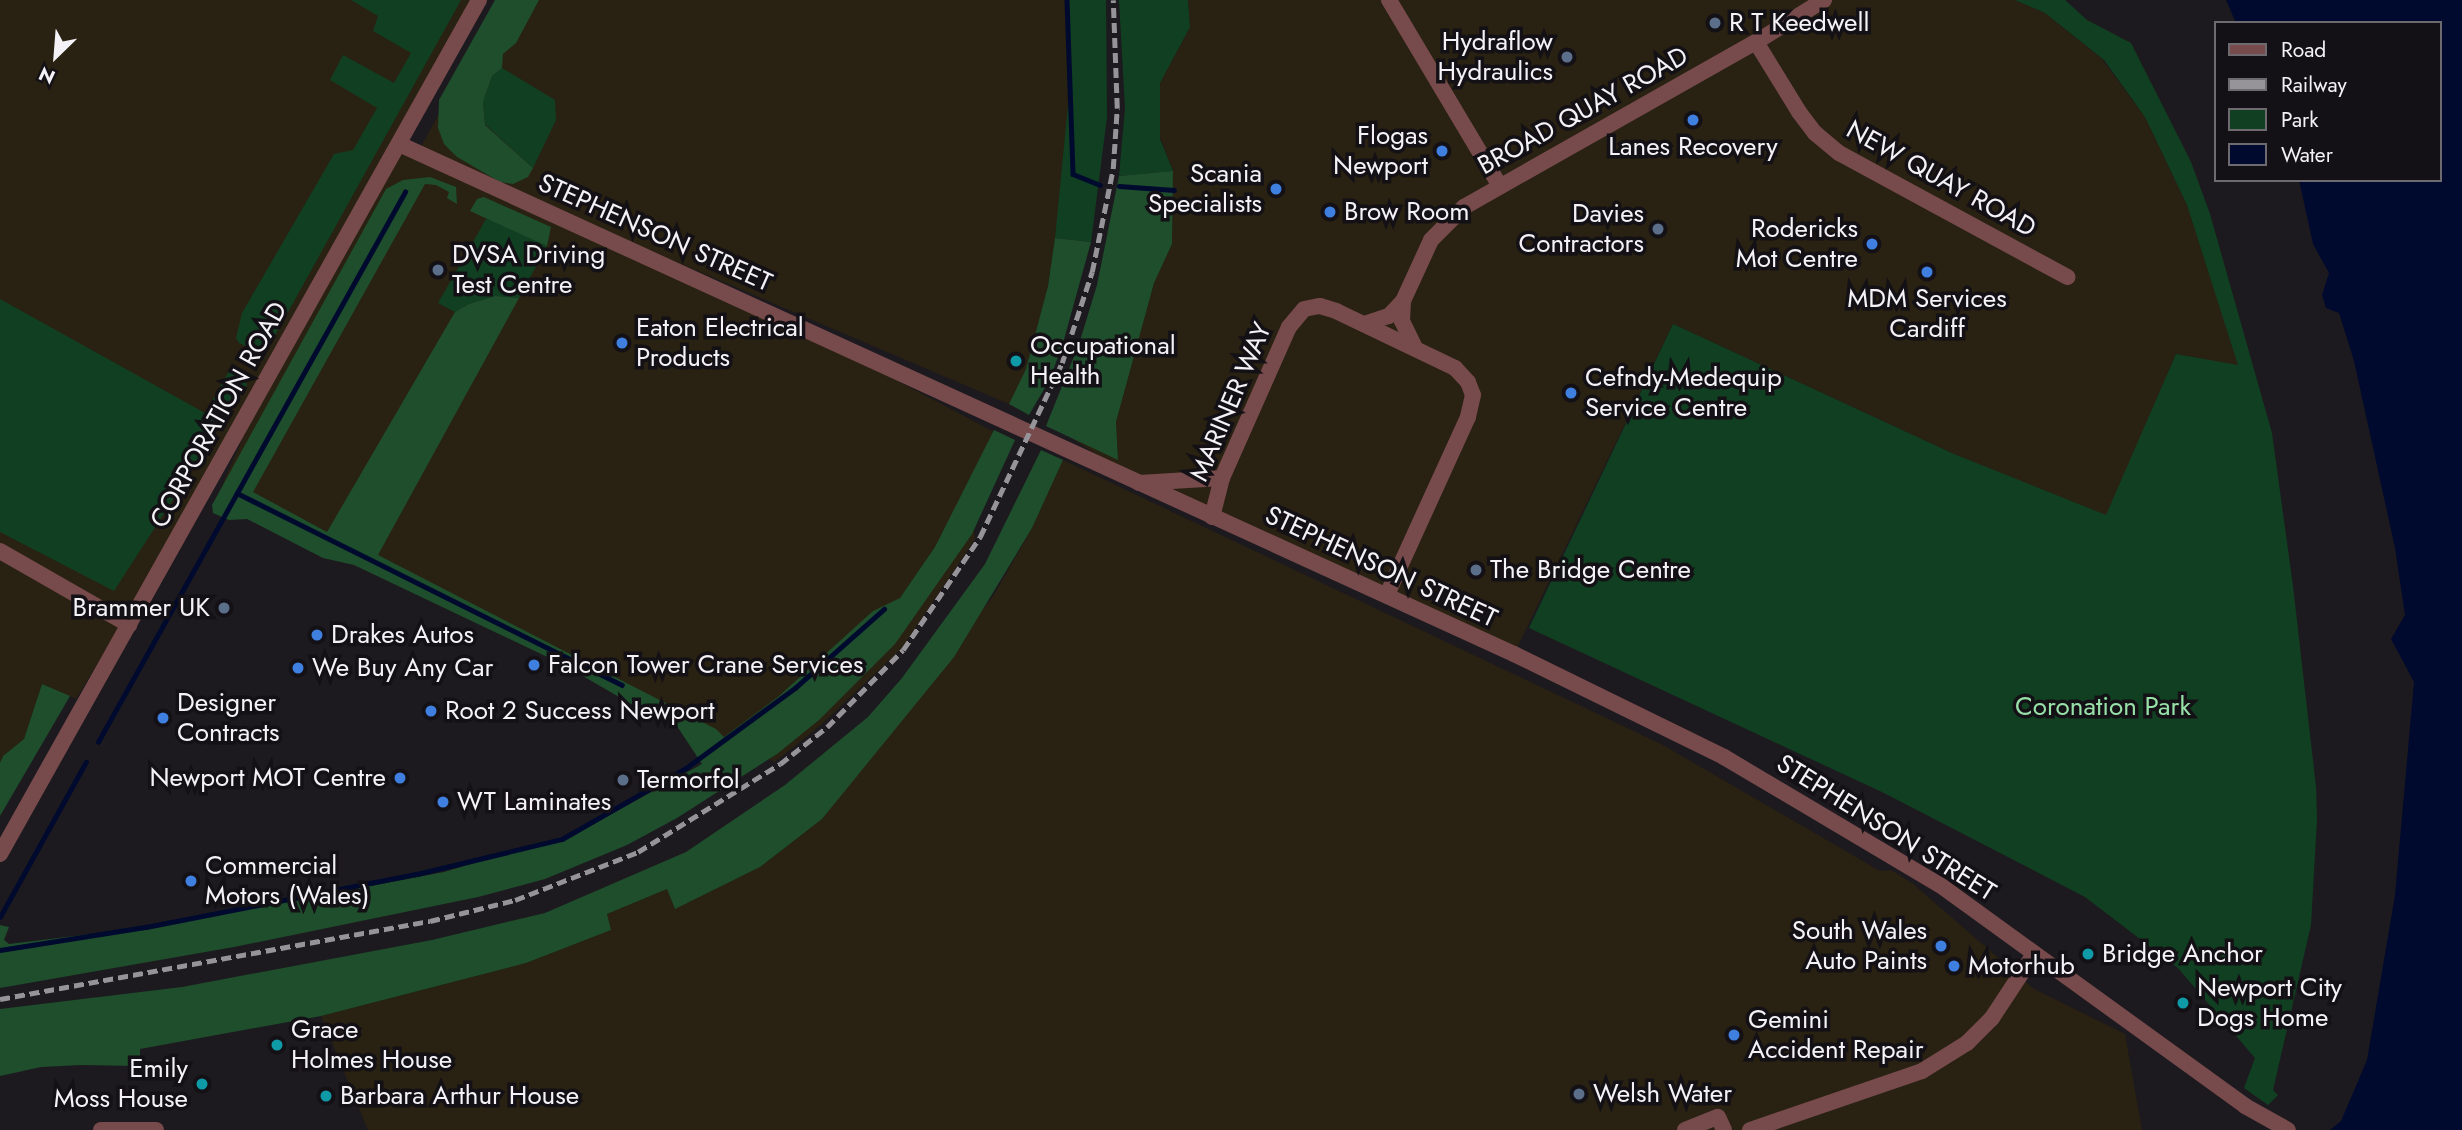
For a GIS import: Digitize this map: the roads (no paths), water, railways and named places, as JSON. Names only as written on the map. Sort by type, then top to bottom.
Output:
[{"type":"street","name":"CORPORATION ROAD","points":[[0,854],[479,0]]},
{"type":"street","points":[[1389,0],[1500,186]]},
{"type":"street","name":"BROAD QUAY ROAD","points":[[1403,301],[1426,250],[1438,231],[1464,207],[1756,42],[1824,0]]},
{"type":"street","name":"NEW QUAY ROAD","points":[[1756,42],[1798,112],[1815,133],[1839,153],[2067,277]]},
{"type":"street","name":"STEPHENSON STREET","points":[[399,144],[1387,595],[1724,757],[1940,885],[2245,1106],[2288,1130]]},
{"type":"street","points":[[1364,324],[1389,316],[1403,301]]},
{"type":"street","points":[[1403,301],[1402,321],[1415,348]]},
{"type":"street","name":"MARINER WAY","points":[[1212,517],[1222,478],[1289,327],[1298,313],[1320,306],[1364,324],[1463,375],[1471,388],[1472,403],[1387,595]]},
{"type":"street","points":[[1139,483],[1222,478]]},
{"type":"street","points":[[0,551],[129,625]]},
{"type":"street","points":[[1750,1130],[1922,1071],[1967,1043],[1992,1018],[2034,954]]},
{"type":"street","points":[[1685,1130],[1718,1117],[1724,1130]]},
{"type":"street","points":[[101,1130],[156,1130]]},
{"type":"water","points":[[2226,0],[2462,0],[2462,1130],[2330,1130],[2341,1121],[2367,1060],[2395,895],[2414,682],[2391,639],[2405,615],[2395,548],[2354,361],[2339,313],[2326,308],[2322,295],[2329,273],[2313,244],[2299,182],[2441,182],[2441,21],[2235,21]]},
{"type":"waterway","points":[[1067,0],[1073,174],[1100,185]]},
{"type":"waterway","points":[[1119,186],[1174,190]]},
{"type":"waterway","points":[[98,742],[405,192]]},
{"type":"waterway","points":[[237,493],[622,685]]},
{"type":"waterway","points":[[0,950],[146,927],[417,874],[562,839],[686,768],[795,688],[884,609]]},
{"type":"waterway","points":[[0,917],[86,762]]},
{"type":"railway","points":[[0,999],[430,921],[515,900],[638,852],[780,764],[827,727],[903,650],[980,537],[1062,363],[1092,272],[1113,169],[1117,108],[1113,0]]},
{"type":"place","name":"R T Keedwell","points":[[1715,23]]},
{"type":"place","name":"Hydraflow Hydraulics","points":[[1567,57]]},
{"type":"place","name":"Lanes Recovery","points":[[1693,120]]},
{"type":"place","name":"Flogas Newport","points":[[1442,151]]},
{"type":"place","name":"Scania Specialists","points":[[1276,189]]},
{"type":"place","name":"Brow Room","points":[[1330,212]]},
{"type":"place","name":"Davies Contractors","points":[[1658,229]]},
{"type":"place","name":"Rodericks Mot Centre","points":[[1872,244]]},
{"type":"place","name":"DVSA Driving Test Centre","points":[[438,270]]},
{"type":"place","name":"MDM Services Cardiff","points":[[1927,272]]},
{"type":"place","name":"Eaton Electrical Products","points":[[622,343]]},
{"type":"place","name":"Occupational Health","points":[[1016,361]]},
{"type":"place","name":"Cefndy-Medequip Service Centre","points":[[1571,393]]},
{"type":"place","name":"The Bridge Centre","points":[[1476,570]]},
{"type":"place","name":"Brammer UK","points":[[224,608]]},
{"type":"place","name":"Drakes Autos","points":[[317,635]]},
{"type":"place","name":"Falcon Tower Crane Services","points":[[534,665]]},
{"type":"place","name":"We Buy Any Car","points":[[298,668]]},
{"type":"place","name":"Root 2 Success Newport","points":[[431,711]]},
{"type":"place","name":"Designer Contracts","points":[[163,718]]},
{"type":"place","name":"Newport MOT Centre","points":[[400,778]]},
{"type":"place","name":"Termorfol","points":[[623,780]]},
{"type":"place","name":"WT Laminates","points":[[443,802]]},
{"type":"place","name":"Commercial Motors (Wales)","points":[[191,881]]},
{"type":"place","name":"South Wales Auto Paints","points":[[1941,946]]},
{"type":"place","name":"Bridge Anchor","points":[[2088,954]]},
{"type":"place","name":"Motorhub","points":[[1954,966]]},
{"type":"place","name":"Newport City Dogs Home","points":[[2183,1003]]},
{"type":"place","name":"Gemini Accident Repair","points":[[1734,1035]]},
{"type":"place","name":"Grace Holmes House","points":[[277,1045]]},
{"type":"place","name":"Emily Moss House","points":[[202,1084]]},
{"type":"place","name":"Welsh Water","points":[[1579,1094]]},
{"type":"place","name":"Barbara Arthur House","points":[[326,1096]]},
{"type":"park label","name":"Coronation Park","points":[[2103,707]]}]
